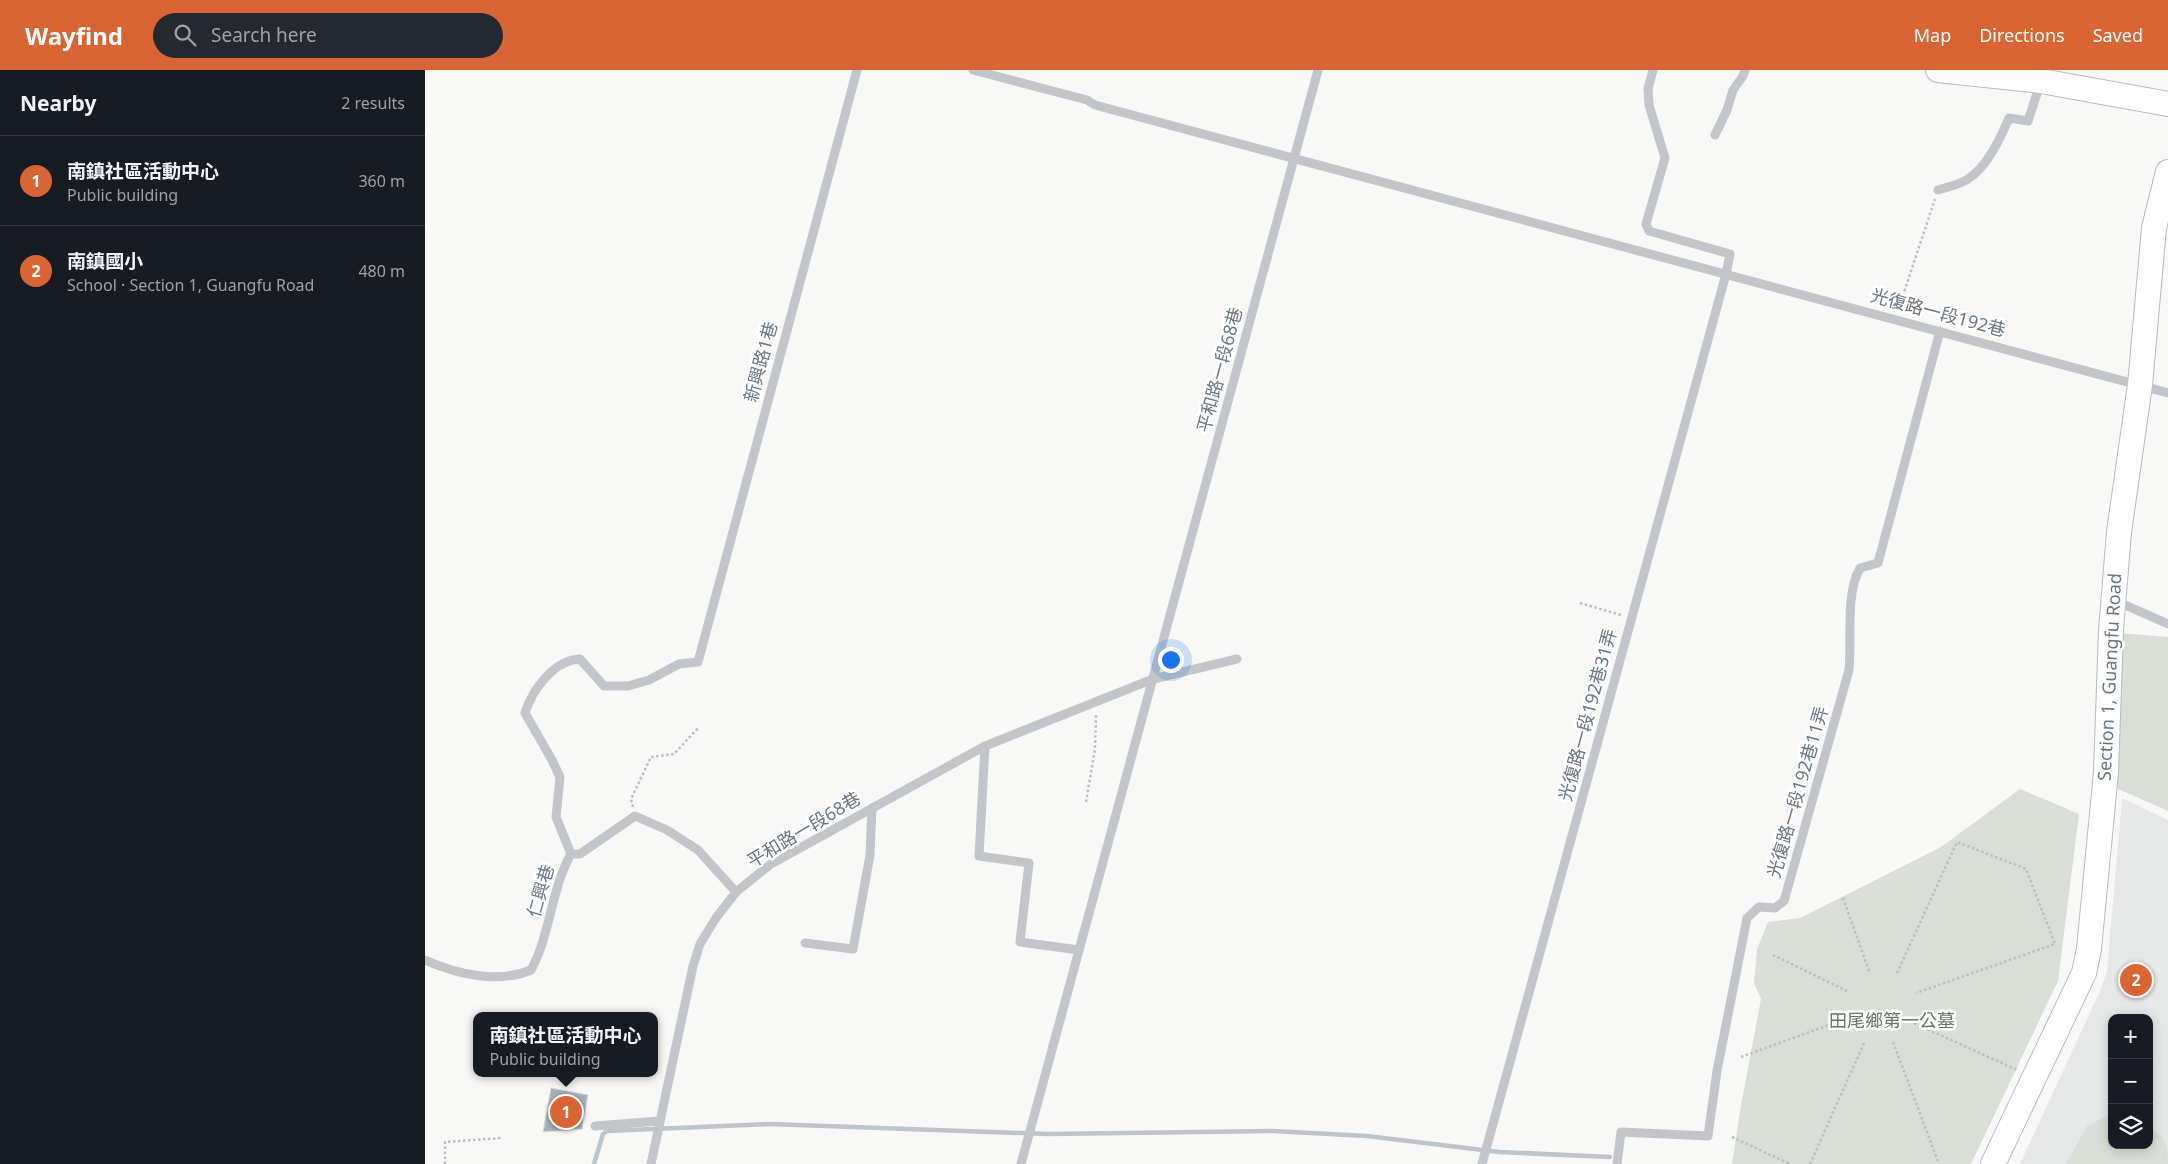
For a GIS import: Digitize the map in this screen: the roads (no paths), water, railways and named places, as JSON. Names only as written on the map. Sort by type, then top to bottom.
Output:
[{"type":"street","points":[[1938,70],[2041,81],[2168,104]]},
{"type":"street","name":"Section 1, Guangfu Road","points":[[1993,1164],[2084,974],[2089,950],[2106,772],[2113,600],[2119,532],[2140,385],[2154,228],[2168,172]]},
{"type":"lane","name":"新興路1巷","points":[[571,854],[556,817],[560,777],[525,713],[533,695],[553,670],[569,659],[580,658],[604,686],[628,686],[649,680],[679,664],[698,662],[857,70]]},
{"type":"lane","name":"光復路一段192巷","points":[[973,70],[1087,100],[1095,105],[1895,318],[2168,393]]},
{"type":"lane","name":"平和路一段68巷","points":[[1021,1164],[1318,70]]},
{"type":"lane","name":"光復路一段192巷31弄","points":[[1482,1164],[1730,254],[1653,233],[1649,231],[1646,224],[1665,158],[1649,104],[1648,89],[1653,70]]},
{"type":"lane","points":[[1715,134],[1727,110],[1733,90],[1745,70]]},
{"type":"lane","points":[[1938,190],[1967,180],[1984,163],[2002,135],[2009,118],[2028,121],[2041,81]]},
{"type":"lane","name":"光復路一段192巷11弄","points":[[1617,1164],[1621,1132],[1708,1136],[1717,1071],[1747,918],[1759,907],[1775,908],[1784,901],[1849,670],[1851,600],[1855,576],[1860,568],[1878,563],[1940,331]]},
{"type":"lane","points":[[2113,600],[2168,624]]},
{"type":"lane","points":[[1153,679],[1237,659]]},
{"type":"lane","name":"平和路一段68巷","points":[[651,1164],[693,966],[700,944],[716,918],[736,892],[771,864],[985,746],[1153,679]]},
{"type":"lane","points":[[985,746],[979,856],[1029,863],[1020,942],[1079,950]]},
{"type":"lane","points":[[805,942],[853,949],[870,855],[872,808]]},
{"type":"lane","name":"仁興巷","points":[[425,960],[441,967],[497,978],[518,976],[531,970],[552,914],[561,872],[571,854],[580,854],[635,816],[667,830],[698,850],[736,892]]},
{"type":"lane","points":[[595,1126],[659,1121]]},
{"type":"waterway","points":[[594,1164],[603,1134],[607,1131],[770,1124],[1048,1134],[1273,1131],[1367,1136],[1499,1152],[1610,1157]]},
{"type":"place","name":"南鎮國小","points":[[2136,980]]},
{"type":"place","name":"南鎮社區活動中心","points":[[566,1112]]},
{"type":"park label","name":"田尾鄉第一公墓","points":[[1892,1021]]}]
